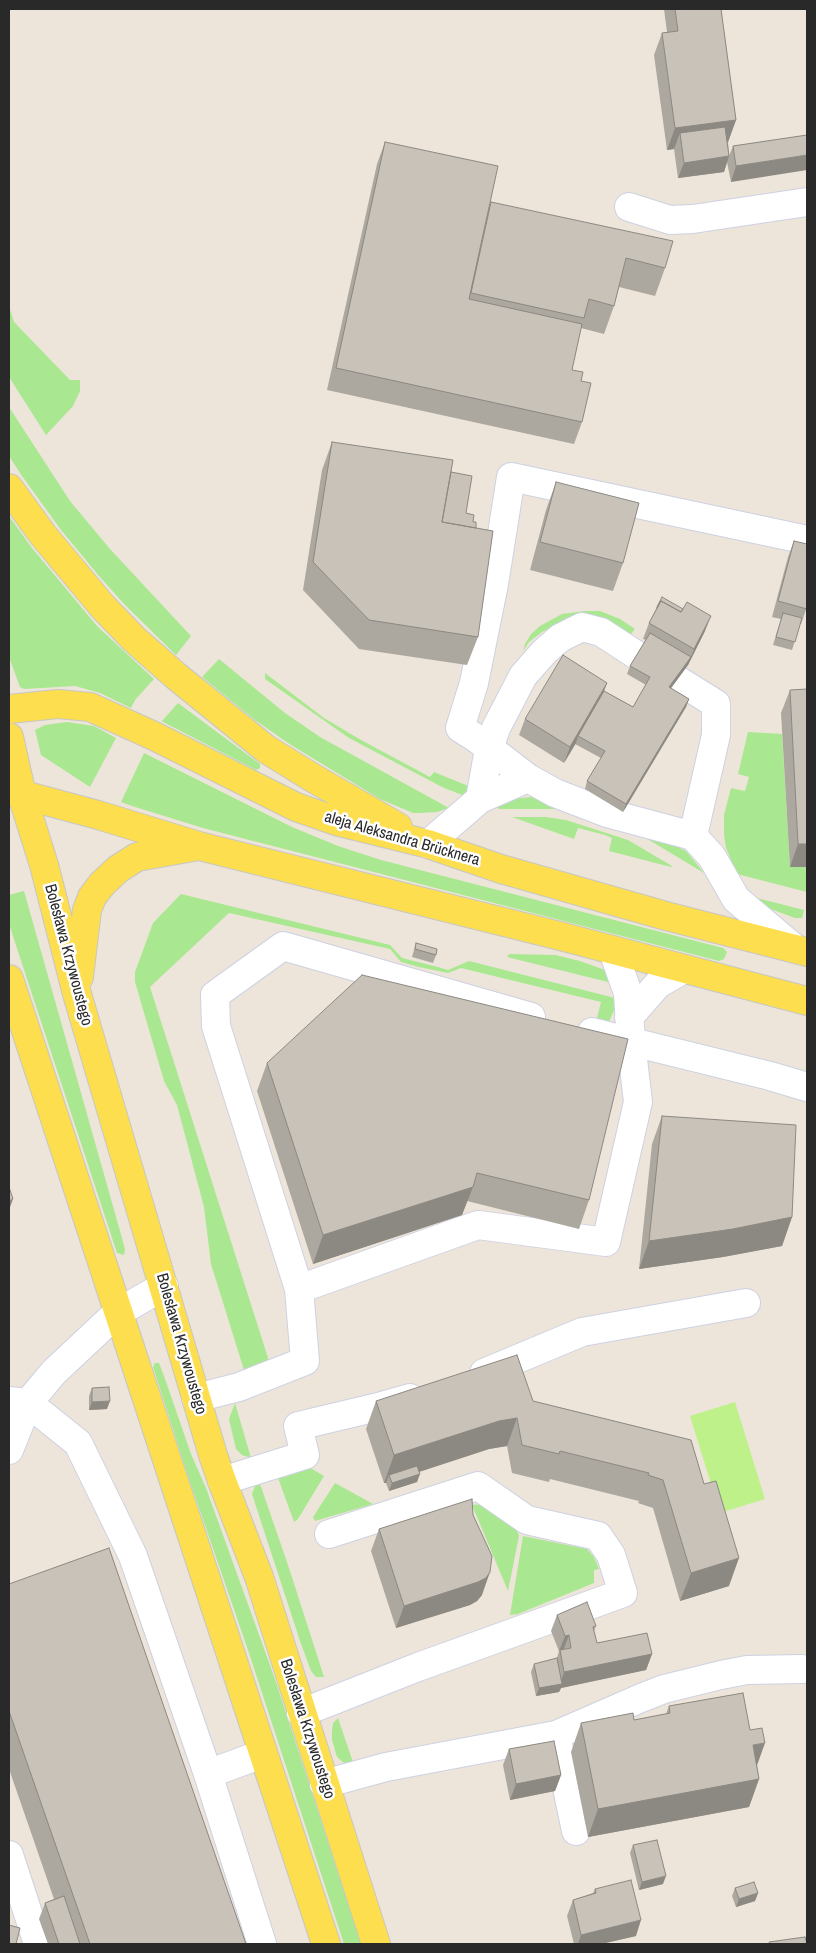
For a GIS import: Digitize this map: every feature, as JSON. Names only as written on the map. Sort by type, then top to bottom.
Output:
[{"type":"main road","points":[[9,488],[43,535],[103,607],[134,639],[183,682],[266,749],[428,844]]},
{"type":"main road","name":"aleja Aleksandra Brücknera","points":[[9,709],[58,704],[90,706],[296,807],[339,822],[428,844],[501,869],[666,916],[801,950]]},
{"type":"main road","name":"Bolesława Krzywoustego","points":[[9,737],[15,793],[44,865],[77,994],[196,1398],[222,1481],[259,1577],[376,1944]]},
{"type":"main road","points":[[15,793],[98,815],[199,846],[541,931],[807,1001]]},
{"type":"main road","points":[[77,994],[87,910],[92,897],[102,884],[118,869],[137,857],[199,846]]},
{"type":"main road","points":[[9,979],[262,1754],[326,1944]]},
{"type":"lane","points":[[629,207],[670,220],[694,219],[807,202]]},
{"type":"lane","points":[[801,950],[736,899],[712,857],[693,836],[607,813],[555,793],[528,778],[460,728],[474,682],[492,593],[511,477],[807,540]]},
{"type":"lane","points":[[480,799],[489,749],[496,728],[522,676],[544,652],[560,638],[582,627],[601,632],[638,656]]},
{"type":"lane","points":[[676,679],[716,704],[716,735],[693,836]]},
{"type":"lane","points":[[428,844],[480,799],[528,778]]},
{"type":"lane","points":[[196,1398],[238,1387],[305,1360],[299,1288],[216,1026],[215,995],[283,946],[502,1010],[562,1025],[630,1030],[807,1087]]},
{"type":"lane","points":[[299,1288],[478,1225],[606,1242],[638,1102],[628,994],[613,951]]},
{"type":"lane","points":[[630,1030],[658,984],[684,968]]},
{"type":"lane","points":[[9,1450],[18,1402],[54,1372],[118,1313],[164,1286]]},
{"type":"lane","points":[[457,1384],[582,1332],[746,1303]]},
{"type":"lane","points":[[222,1481],[305,1455],[298,1426],[382,1406],[429,1392]]},
{"type":"lane","points":[[18,1402],[78,1443],[133,1556],[208,1774],[262,1944]]},
{"type":"lane","points":[[301,1713],[418,1667],[623,1592],[611,1555],[598,1536],[527,1520],[478,1486],[329,1534]]},
{"type":"lane","points":[[324,1784],[386,1767],[556,1735],[664,1689],[747,1670],[802,1669]]},
{"type":"lane","points":[[556,1735],[576,1831]]},
{"type":"lane","points":[[208,1774],[262,1754]]},
{"type":"lane","points":[[9,1855],[38,1944]]},
{"type":"green space","points":[[9,306],[14,322],[70,380],[80,380],[80,391],[73,406],[46,435],[9,377]]},
{"type":"green space","points":[[9,407],[70,501],[110,549],[191,636],[176,655],[125,605],[99,576],[61,530],[22,476],[9,456]]},
{"type":"green space","points":[[9,516],[32,548],[97,626],[154,679],[135,700],[131,708],[100,693],[75,686],[24,689],[20,687],[9,657]]},
{"type":"green space","points":[[600,611],[620,619],[635,629],[631,634],[633,636],[630,640],[561,623],[542,632],[529,642],[523,651],[531,634],[540,626],[562,614]]},
{"type":"green space","points":[[219,659],[285,713],[320,737],[449,808],[437,812],[413,813],[380,799],[291,745],[255,720],[202,677]]},
{"type":"green space","points":[[265,673],[324,718],[361,740],[430,777],[434,772],[471,787],[465,796],[444,788],[349,738],[265,679]]},
{"type":"green space","points":[[178,703],[260,764],[260,768],[256,770],[163,722]]},
{"type":"green space","points":[[67,722],[94,726],[116,738],[90,787],[41,755],[35,730],[45,725]]},
{"type":"green space","points":[[748,732],[782,734],[790,866],[807,867],[807,892],[737,874],[726,848],[724,815],[731,788],[745,791],[749,777],[738,774]]},
{"type":"green space","points":[[144,753],[292,827],[338,846],[381,860],[723,948],[727,952],[724,959],[719,961],[203,828],[121,802]]},
{"type":"green space","points":[[531,797],[654,835],[686,851],[704,873],[634,831],[563,809],[499,809],[496,807],[513,799]]},
{"type":"green space","points":[[512,817],[546,817],[566,820],[628,840],[672,866],[609,851],[612,838],[605,835],[578,828],[574,839]]},
{"type":"green space","points":[[24,891],[125,1249],[124,1255],[117,1253],[9,924],[9,895]]},
{"type":"green space","points":[[181,894],[390,945],[402,958],[448,970],[469,961],[619,999],[608,1024],[595,1026],[601,1002],[461,968],[448,973],[419,967],[401,962],[390,949],[229,913],[150,987],[269,1361],[244,1370],[211,1264],[204,1207],[177,1105],[164,1081],[135,982],[135,972],[153,923]]},
{"type":"green space","points":[[753,897],[804,910],[802,918],[795,918],[768,908]]},
{"type":"green space","points":[[509,954],[555,955],[580,961],[605,970],[620,985],[507,957]]},
{"type":"green space","points":[[155,1363],[159,1363],[164,1376],[275,1679],[361,1944],[344,1944],[249,1653],[188,1476],[153,1367]]},
{"type":"green space","points":[[735,1402],[765,1499],[720,1513],[690,1416]]},
{"type":"green space","points":[[235,1403],[251,1458],[242,1455],[236,1449],[229,1419]]},
{"type":"green space","points":[[307,1466],[324,1476],[298,1519],[294,1522],[277,1475]]},
{"type":"green space","points":[[258,1478],[324,1677],[316,1677],[311,1671],[300,1641],[252,1494]]},
{"type":"green space","points":[[335,1483],[373,1504],[315,1521],[313,1517]]},
{"type":"green space","points":[[484,1504],[515,1526],[519,1536],[508,1591],[472,1505]]},
{"type":"green space","points":[[523,1536],[587,1549],[594,1557],[599,1569],[594,1570],[594,1583],[518,1614],[510,1615]]},
{"type":"green space","points":[[338,1718],[354,1765],[349,1767],[337,1757],[332,1740],[333,1723]]},
{"type":"building","points":[[675,9],[721,9],[736,120],[675,128],[662,33],[678,31]]},
{"type":"building","points":[[725,127],[729,156],[684,163],[680,133]]},
{"type":"building","points":[[807,135],[807,155],[736,166],[733,146]]},
{"type":"building","points":[[385,142],[498,166],[469,299],[582,324],[572,370],[583,372],[581,381],[591,383],[582,422],[336,368]]},
{"type":"building","points":[[491,202],[673,241],[665,268],[626,258],[614,306],[589,299],[584,318],[471,293]]},
{"type":"building","points":[[332,442],[453,460],[442,522],[493,531],[478,637],[369,620],[313,562]]},
{"type":"building","points":[[451,472],[472,476],[466,513],[474,515],[473,522],[476,522],[476,528],[442,522]]},
{"type":"building","points":[[556,482],[639,503],[623,563],[540,542]]},
{"type":"building","points":[[794,541],[807,544],[807,609],[778,601]]},
{"type":"building","points":[[662,597],[683,609],[681,612],[661,601],[657,608]]},
{"type":"building","points":[[661,601],[681,612],[687,602],[711,616],[694,649],[649,623]]},
{"type":"building","points":[[783,613],[802,618],[795,642],[776,637]]},
{"type":"building","points":[[650,633],[691,657],[669,687],[689,699],[626,804],[587,781],[605,751],[578,736],[604,691],[633,707],[650,677],[630,666]]},
{"type":"building","points":[[563,655],[607,683],[570,747],[525,719]]},
{"type":"building","points":[[807,689],[807,844],[798,844],[790,690]]},
{"type":"building","points":[[416,943],[437,949],[436,955],[415,949]]},
{"type":"building","points":[[362,975],[628,1039],[589,1200],[477,1173],[473,1187],[323,1235],[267,1063]]},
{"type":"building","points":[[662,1116],[796,1125],[792,1217],[733,1229],[649,1241]]},
{"type":"building","points":[[9,1187],[13,1199],[9,1201]]},
{"type":"building","points":[[517,1355],[533,1401],[691,1440],[704,1484],[716,1481],[739,1558],[691,1573],[663,1480],[648,1475],[649,1473],[560,1451],[559,1454],[522,1445],[517,1418],[499,1421],[394,1455],[376,1401]]},
{"type":"building","points":[[109,1387],[110,1401],[92,1402],[92,1388]]},
{"type":"building","points":[[417,1466],[420,1474],[392,1483],[389,1475]]},
{"type":"building","points":[[472,1499],[473,1515],[492,1556],[490,1572],[486,1578],[478,1582],[404,1606],[379,1529]]},
{"type":"building","points":[[109,1548],[246,1944],[90,1944],[9,1711],[9,1584]]},
{"type":"building","points":[[587,1602],[596,1626],[593,1627],[597,1643],[647,1633],[652,1654],[564,1672],[560,1650],[571,1648],[569,1635],[565,1636],[557,1615]]},
{"type":"building","points":[[557,1658],[562,1684],[539,1688],[534,1664]]},
{"type":"building","points":[[743,1693],[750,1730],[762,1728],[765,1743],[753,1745],[759,1779],[598,1809],[581,1723],[633,1713],[634,1720],[670,1713],[669,1706]]},
{"type":"building","points":[[554,1741],[561,1775],[516,1784],[509,1749]]},
{"type":"building","points":[[657,1840],[666,1876],[642,1882],[633,1845]]},
{"type":"building","points":[[631,1880],[641,1920],[581,1935],[573,1900],[596,1893],[595,1889]]},
{"type":"building","points":[[754,1882],[758,1893],[739,1899],[735,1888]]},
{"type":"building","points":[[64,1896],[80,1944],[59,1944],[45,1903]]},
{"type":"building","points":[[9,1925],[20,1928],[16,1944],[9,1944]]},
{"type":"building","points":[[805,1937],[807,1944],[770,1944],[769,1942]]}]
